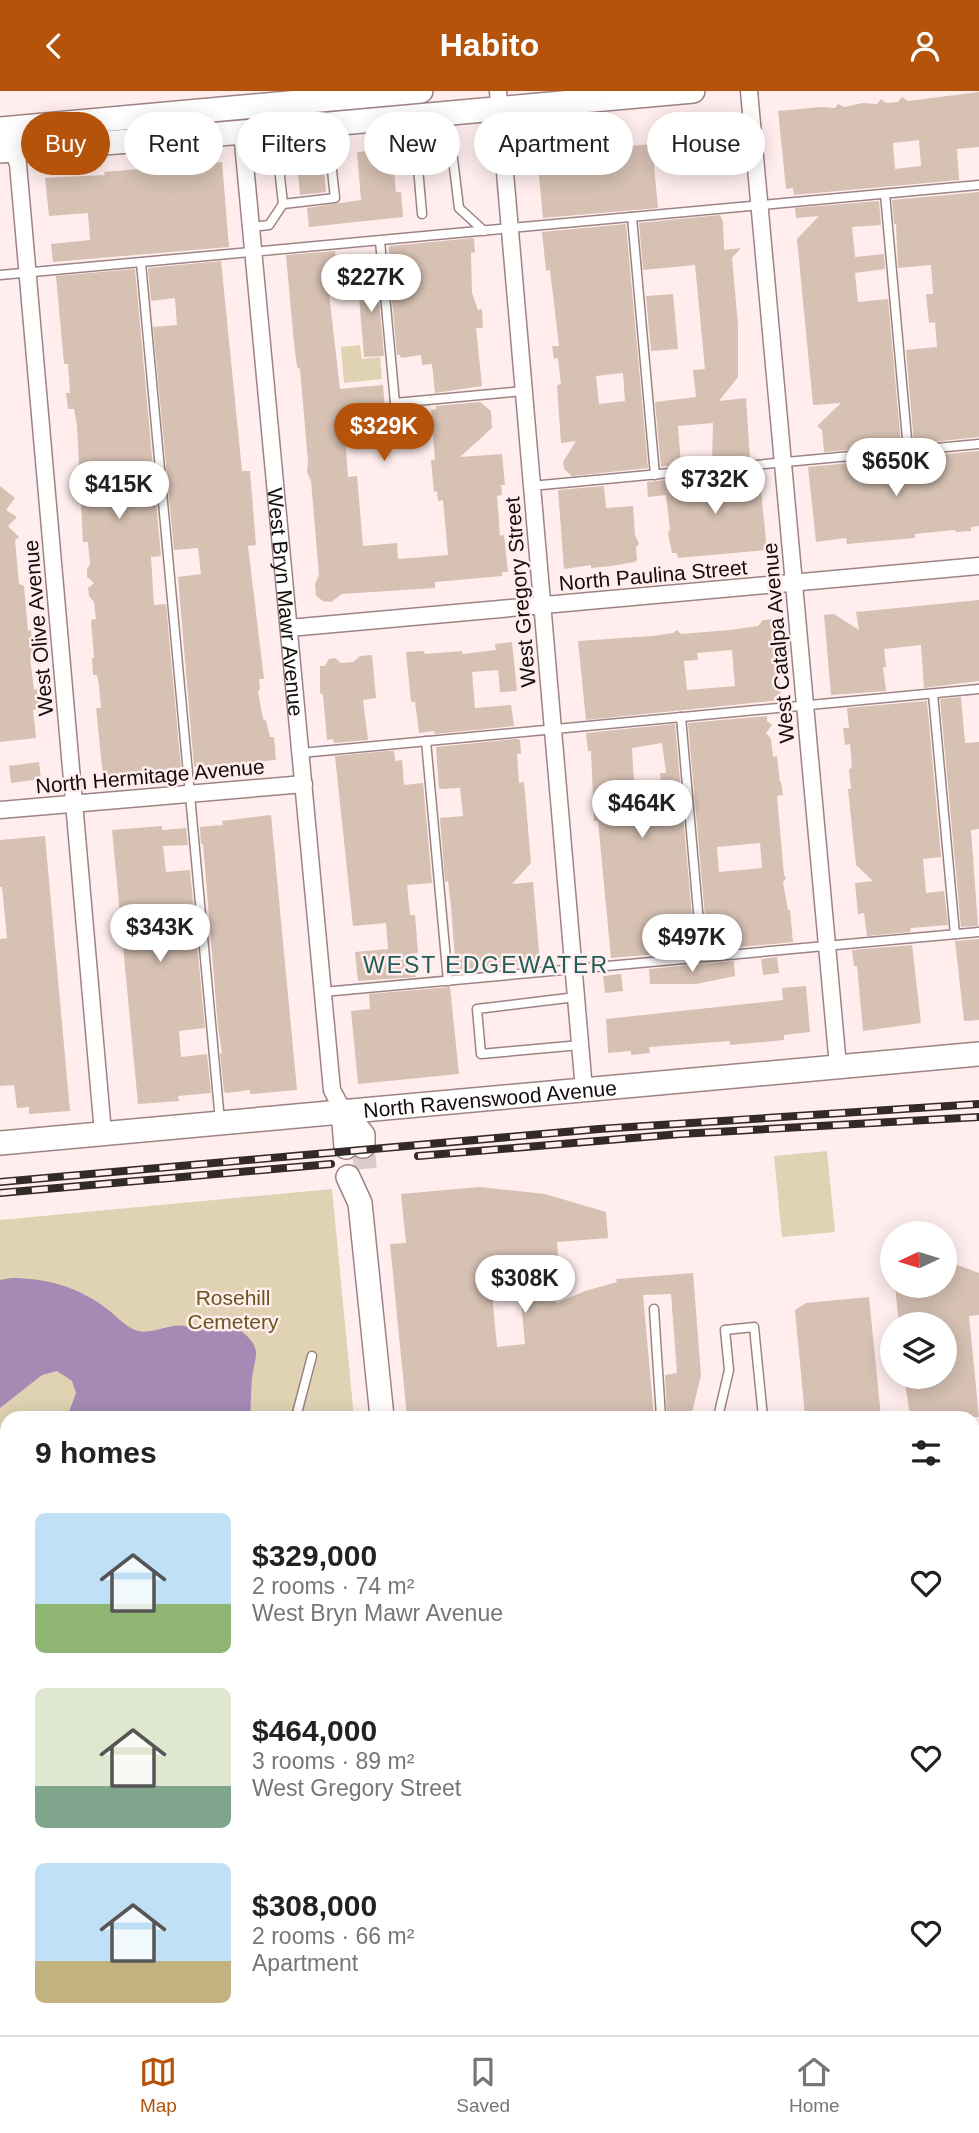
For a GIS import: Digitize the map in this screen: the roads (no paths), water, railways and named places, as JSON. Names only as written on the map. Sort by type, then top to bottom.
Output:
[{"type":"street","points":[[3,137],[239,99],[421,91]]},
{"type":"street","points":[[350,119],[498,100],[693,91]]},
{"type":"street","name":"West Catalpa Avenue","points":[[749,91],[838,1066]]},
{"type":"street","name":"West Gregory Street","points":[[498,100],[584,1090]]},
{"type":"street","points":[[3,137],[237,132]]},
{"type":"street","name":"West Olive Avenue","points":[[3,137],[18,164],[103,1133]]},
{"type":"street","name":"West Bryn Mawr Avenue","points":[[246,175],[332,1090],[343,1111],[363,1135],[354,1146]]},
{"type":"street","name":"North Paulina Street","points":[[289,628],[979,566]]},
{"type":"street","name":"North Hermitage Avenue","points":[[0,810],[304,784]]},
{"type":"street","name":"North Ravenswood Avenue","points":[[0,1143],[979,1053]]},
{"type":"street","points":[[357,1177],[381,1411]]},
{"type":"lane","points":[[422,214],[417,156],[452,151],[459,208],[484,231]]},
{"type":"lane","points":[[251,227],[269,225],[283,204],[280,175]]},
{"type":"lane","points":[[283,204],[335,198],[333,175]]},
{"type":"lane","points":[[0,275],[979,185]]},
{"type":"lane","points":[[885,194],[908,450]]},
{"type":"lane","points":[[632,217],[655,475]]},
{"type":"lane","points":[[380,240],[395,403],[523,391]]},
{"type":"lane","points":[[141,263],[220,1122]]},
{"type":"lane","points":[[531,487],[979,444]]},
{"type":"lane","points":[[301,753],[979,689]]},
{"type":"lane","points":[[933,694],[955,934]]},
{"type":"lane","points":[[681,717],[702,957]]},
{"type":"lane","points":[[426,741],[448,981]]},
{"type":"lane","points":[[323,992],[979,932]]},
{"type":"lane","points":[[576,997],[477,1009],[481,1054],[580,1045]]},
{"type":"lane","points":[[654,1308],[661,1411]]},
{"type":"lane","points":[[719,1411],[729,1370],[725,1330],[754,1327],[762,1411]]},
{"type":"lane","points":[[298,1411],[312,1356]]},
{"type":"tunnel","points":[[363,1146],[366,1176]]},
{"type":"railway","points":[[0,1182],[599,1129],[979,1104]]},
{"type":"railway","points":[[418,1156],[680,1134],[979,1117]]},
{"type":"railway","points":[[0,1193],[331,1164]]},
{"type":"district","name":"WEST EDGEWATER","points":[[486,965]]},
{"type":"park label","name":"Rosehill Cemetery","points":[[233,1309]]}]
